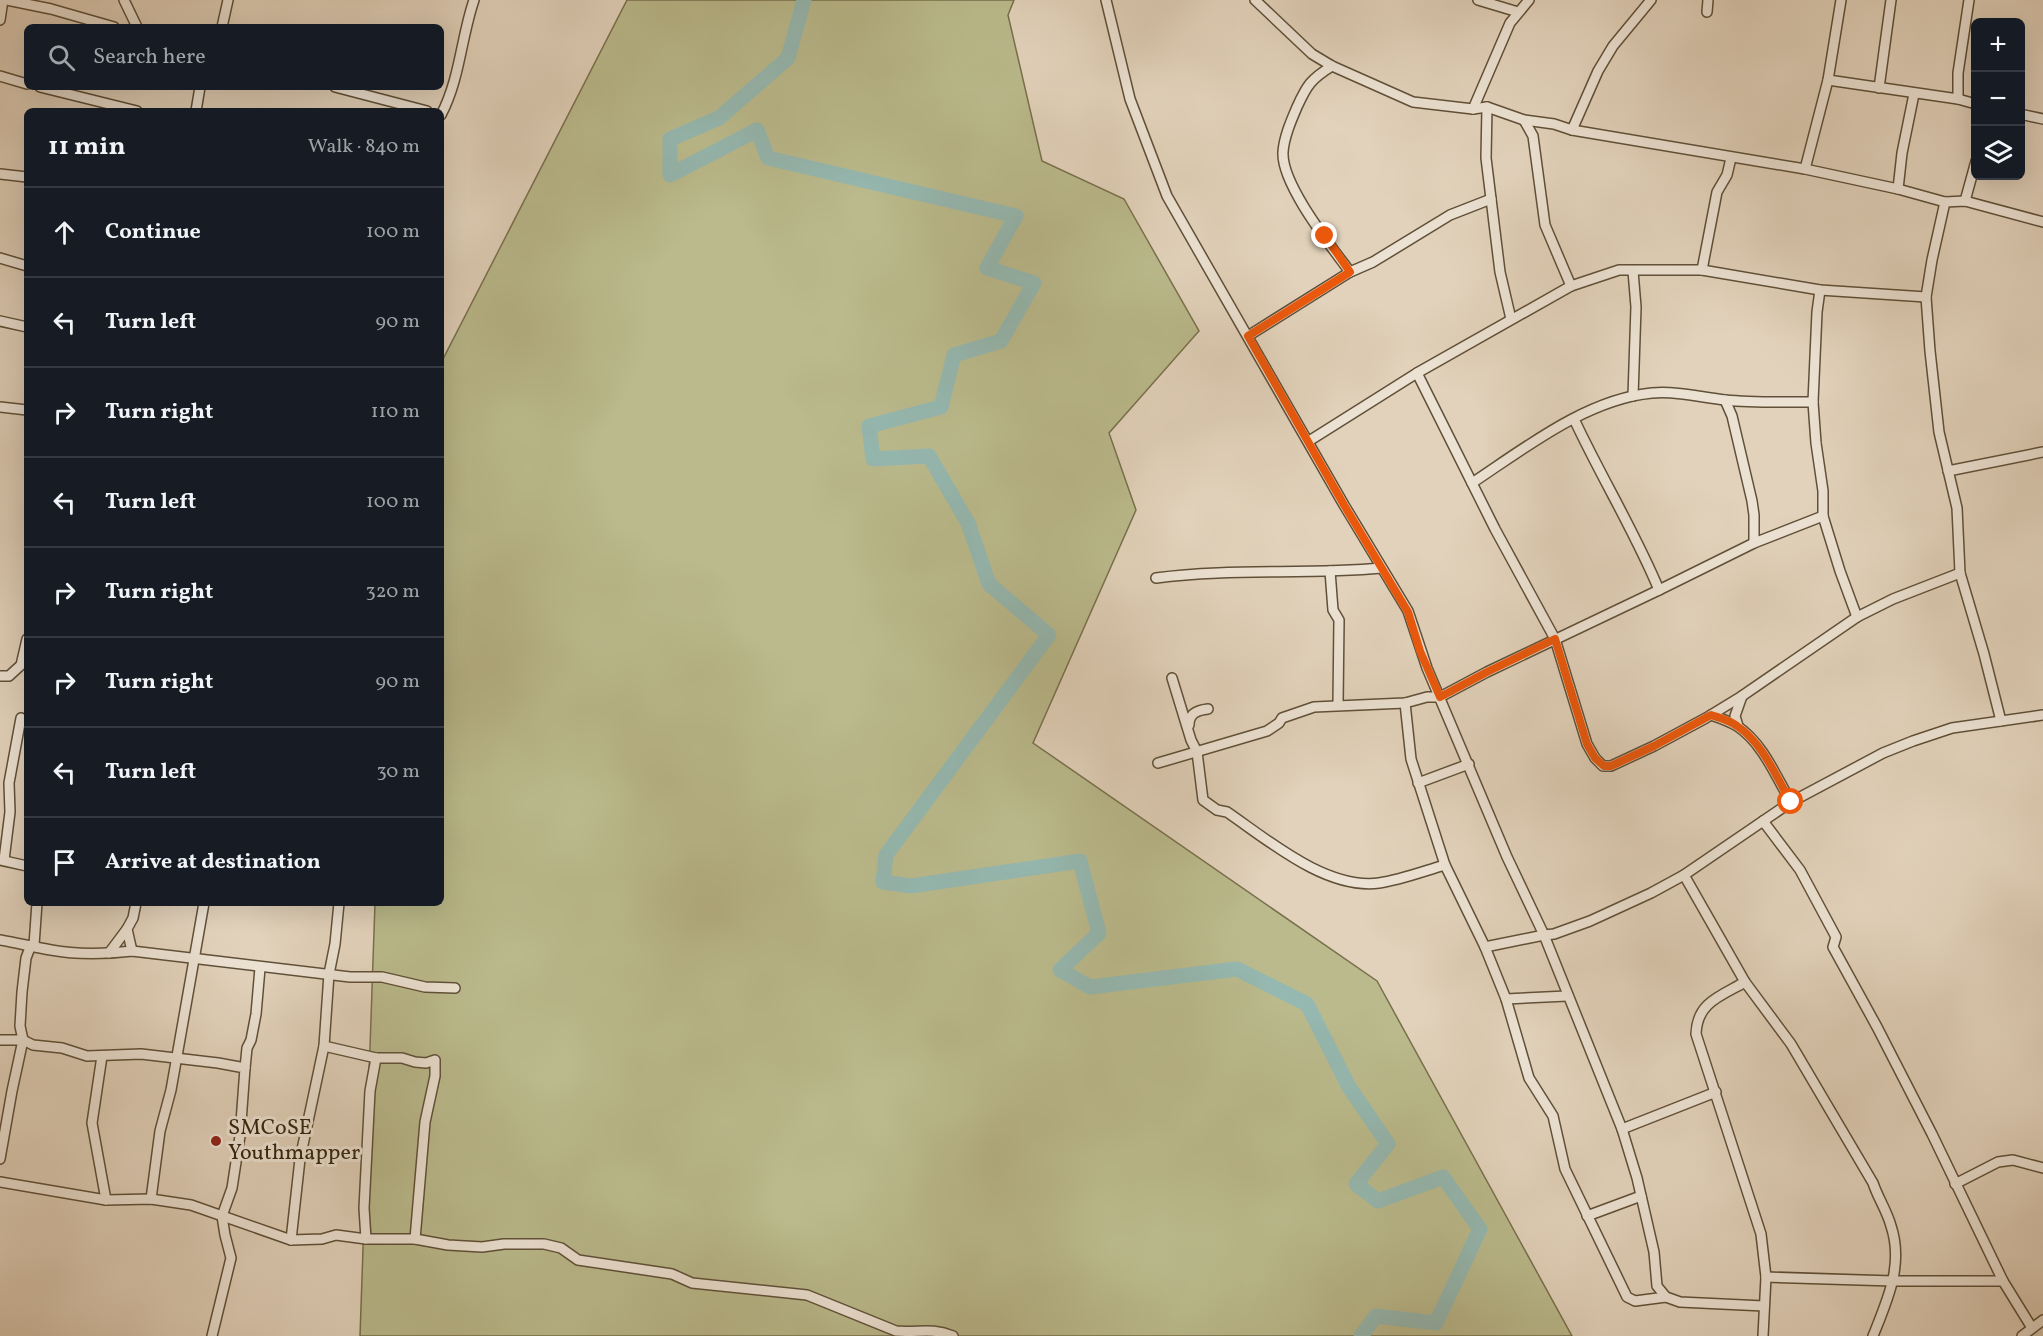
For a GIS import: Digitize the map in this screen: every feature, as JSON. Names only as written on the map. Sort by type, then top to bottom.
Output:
[{"type":"street","points":[[0,20],[3,0]]},
{"type":"street","points":[[8,0],[104,24]]},
{"type":"street","points":[[124,0],[135,24]]},
{"type":"street","points":[[223,24],[228,0]]},
{"type":"street","points":[[444,108],[457,76],[461,46],[474,0]]},
{"type":"street","points":[[1106,0],[1130,99],[1167,196],[1408,612],[1420,651],[1507,856],[1544,935],[1622,1129],[1654,1252],[1657,1286],[1666,1297]]},
{"type":"street","points":[[1255,0],[1312,54],[1332,66],[1413,102],[1473,108],[1487,107],[1524,120],[1554,124],[1572,130],[1805,169],[1898,189],[1945,202],[1965,201],[2043,222]]},
{"type":"street","points":[[1478,0],[1518,12]]},
{"type":"street","points":[[1473,108],[1510,23],[1529,0]]},
{"type":"street","points":[[1572,130],[1598,71],[1613,46],[1651,0]]},
{"type":"street","points":[[1707,12],[1708,0]]},
{"type":"street","points":[[1805,169],[1828,80],[1841,0]]},
{"type":"street","points":[[1879,88],[1891,0]]},
{"type":"street","points":[[1958,99],[1958,73],[1969,0]]},
{"type":"street","points":[[1332,66],[1313,78],[1302,97],[1291,122],[1283,153],[1288,172],[1304,206],[1350,272]]},
{"type":"street","points":[[0,76],[24,83]]},
{"type":"street","points":[[1828,80],[1971,103]]},
{"type":"street","points":[[52,90],[125,108]]},
{"type":"street","points":[[196,108],[200,90]]},
{"type":"street","points":[[346,90],[416,108]]},
{"type":"street","points":[[1898,189],[1902,153],[1914,94]]},
{"type":"street","points":[[1487,107],[1486,158],[1500,272],[1511,319]]},
{"type":"street","points":[[2025,115],[2043,119]]},
{"type":"street","points":[[1524,120],[1533,136],[1545,225],[1572,286]]},
{"type":"street","points":[[1702,270],[1717,192],[1727,175],[1731,158]]},
{"type":"street","points":[[0,174],[24,177]]},
{"type":"street","points":[[1965,201],[1971,179]]},
{"type":"street","points":[[1248,336],[1350,272],[1381,258],[1450,215],[1491,199]]},
{"type":"street","points":[[1945,202],[1926,297],[1939,432],[1957,508],[1960,573],[2001,721]]},
{"type":"street","points":[[0,258],[24,265]]},
{"type":"street","points":[[1309,441],[1416,373],[1511,319],[1572,286],[1619,270],[1702,270],[1820,290],[1926,297]]},
{"type":"street","points":[[1633,271],[1636,307],[1634,396]]},
{"type":"street","points":[[1820,290],[1813,402],[1823,491],[1823,516],[1857,617]]},
{"type":"street","points":[[0,321],[24,326]]},
{"type":"street","points":[[1416,373],[1555,639],[1587,744],[1595,758],[1604,766],[1611,766],[1654,746],[1711,715],[1857,617],[1893,599],[1960,573]]},
{"type":"street","points":[[1472,483],[1574,419],[1600,406],[1634,396],[1652,393],[1686,393],[1725,400],[1813,402]]},
{"type":"street","points":[[1725,400],[1732,416],[1752,501],[1754,543]]},
{"type":"street","points":[[0,407],[24,410]]},
{"type":"street","points":[[1574,419],[1647,559],[1659,591]]},
{"type":"street","points":[[1948,471],[2043,452]]},
{"type":"street","points":[[1158,763],[1267,731],[1279,723],[1282,718],[1314,707],[1338,704],[1405,703],[1427,697],[1440,697],[1754,543],[1823,516]]},
{"type":"street","points":[[1156,578],[1187,574],[1381,568]]},
{"type":"street","points":[[1330,571],[1333,610],[1339,620],[1338,704]]},
{"type":"street","points":[[0,676],[9,676],[21,665],[24,652]]},
{"type":"street","points":[[1172,678],[1189,727]]},
{"type":"street","points":[[1738,726],[1735,716],[1742,696]]},
{"type":"street","points":[[1405,703],[1411,759],[1445,865],[1485,947],[1506,999],[1529,1078],[1552,1116],[1565,1169],[1628,1298],[1635,1301],[1666,1297],[1680,1302],[1764,1306]]},
{"type":"street","points":[[1209,708],[1195,712],[1189,718],[1189,727],[1191,740],[1197,752],[1203,800],[1217,810],[1227,812],[1308,867],[1346,880],[1378,883],[1445,865]]},
{"type":"street","points":[[1711,715],[1738,726],[1753,740],[1768,761],[1791,802]]},
{"type":"street","points":[[1485,947],[1554,934],[1626,906],[1684,874],[1791,802],[1874,758],[1913,741],[1952,728],[2043,715]]},
{"type":"street","points":[[21,718],[9,783],[10,812],[2,860],[24,865]]},
{"type":"street","points":[[1418,783],[1469,764]]},
{"type":"street","points":[[1763,820],[1800,870],[1836,937],[1833,947],[1932,1134],[2003,1281],[2032,1328]]},
{"type":"street","points":[[1684,874],[1745,982],[1791,1044],[1873,1183],[1894,1237],[1896,1266],[1893,1281],[1873,1336]]},
{"type":"street","points":[[0,1159],[23,1040],[20,1026],[22,992],[26,958],[33,945],[37,906]]},
{"type":"street","points":[[109,953],[127,929],[133,918],[135,906]]},
{"type":"street","points":[[151,1199],[160,1131],[176,1058],[204,906]]},
{"type":"street","points":[[291,1240],[300,1159],[324,1046],[329,974],[339,906]]},
{"type":"street","points":[[127,929],[132,951]]},
{"type":"street","points":[[0,940],[51,950],[81,953],[132,951],[260,968],[350,977],[382,977],[425,987],[455,988]]},
{"type":"street","points":[[212,1336],[231,1258],[222,1216],[231,1188],[240,1137],[247,1048],[251,1040],[256,1014],[260,968]]},
{"type":"street","points":[[1745,982],[1710,1002],[1699,1014],[1697,1038],[1757,1222],[1766,1277],[1763,1336]]},
{"type":"street","points":[[1506,999],[1567,996]]},
{"type":"street","points":[[0,1040],[23,1040],[33,1045],[62,1048],[87,1056],[141,1054],[245,1068]]},
{"type":"street","points":[[324,1046],[376,1058],[402,1058],[426,1063],[435,1060],[435,1076],[425,1122],[415,1239]]},
{"type":"street","points":[[102,1056],[92,1123],[106,1200]]},
{"type":"street","points":[[366,1239],[364,1208],[370,1091],[376,1058]]},
{"type":"street","points":[[1622,1129],[1716,1092]]},
{"type":"street","points":[[1955,1184],[1998,1162],[2013,1160],[2043,1168]]},
{"type":"street","points":[[0,1182],[106,1200],[151,1199],[191,1205],[291,1240],[313,1240],[336,1235],[366,1239],[415,1239],[448,1245],[482,1247],[504,1244],[544,1244],[561,1248],[578,1260],[672,1274],[692,1283],[798,1293],[896,1331],[934,1330],[953,1336]]},
{"type":"street","points":[[1587,1216],[1641,1196]]},
{"type":"street","points":[[1766,1277],[1893,1281],[2003,1281]]},
{"type":"street","points":[[2022,1336],[2043,1320]]},
{"type":"green space","points":[[627,0],[1014,0],[1008,15],[1042,161],[1124,199],[1199,331],[1109,433],[1136,510],[1033,743],[1377,981],[1572,1336],[360,1336],[375,906],[444,906],[444,357]]},
{"type":"waterway","points":[[804,0],[788,58],[719,118],[670,139],[670,175],[757,130],[768,158],[1016,216],[987,268],[1034,283],[1001,341],[954,355],[941,407],[869,426],[873,459],[929,456],[968,523],[989,584],[1049,635],[886,855],[883,882],[911,886],[1080,861],[1099,933],[1060,970],[1090,987],[1237,969],[1307,1004],[1349,1087],[1388,1144],[1356,1184],[1378,1201],[1443,1177],[1480,1229],[1436,1323],[1376,1316],[1361,1336]]},
{"type":"place","name":"SMCoSE Youthmapper","points":[[216,1141]]},
{"type":"route","points":[[1325,236],[1350,272],[1248,336],[1408,612],[1420,651],[1440,697],[1555,639],[1587,744],[1595,758],[1604,766],[1611,766],[1654,746],[1711,715],[1738,726],[1753,740],[1768,761],[1791,802]]}]
